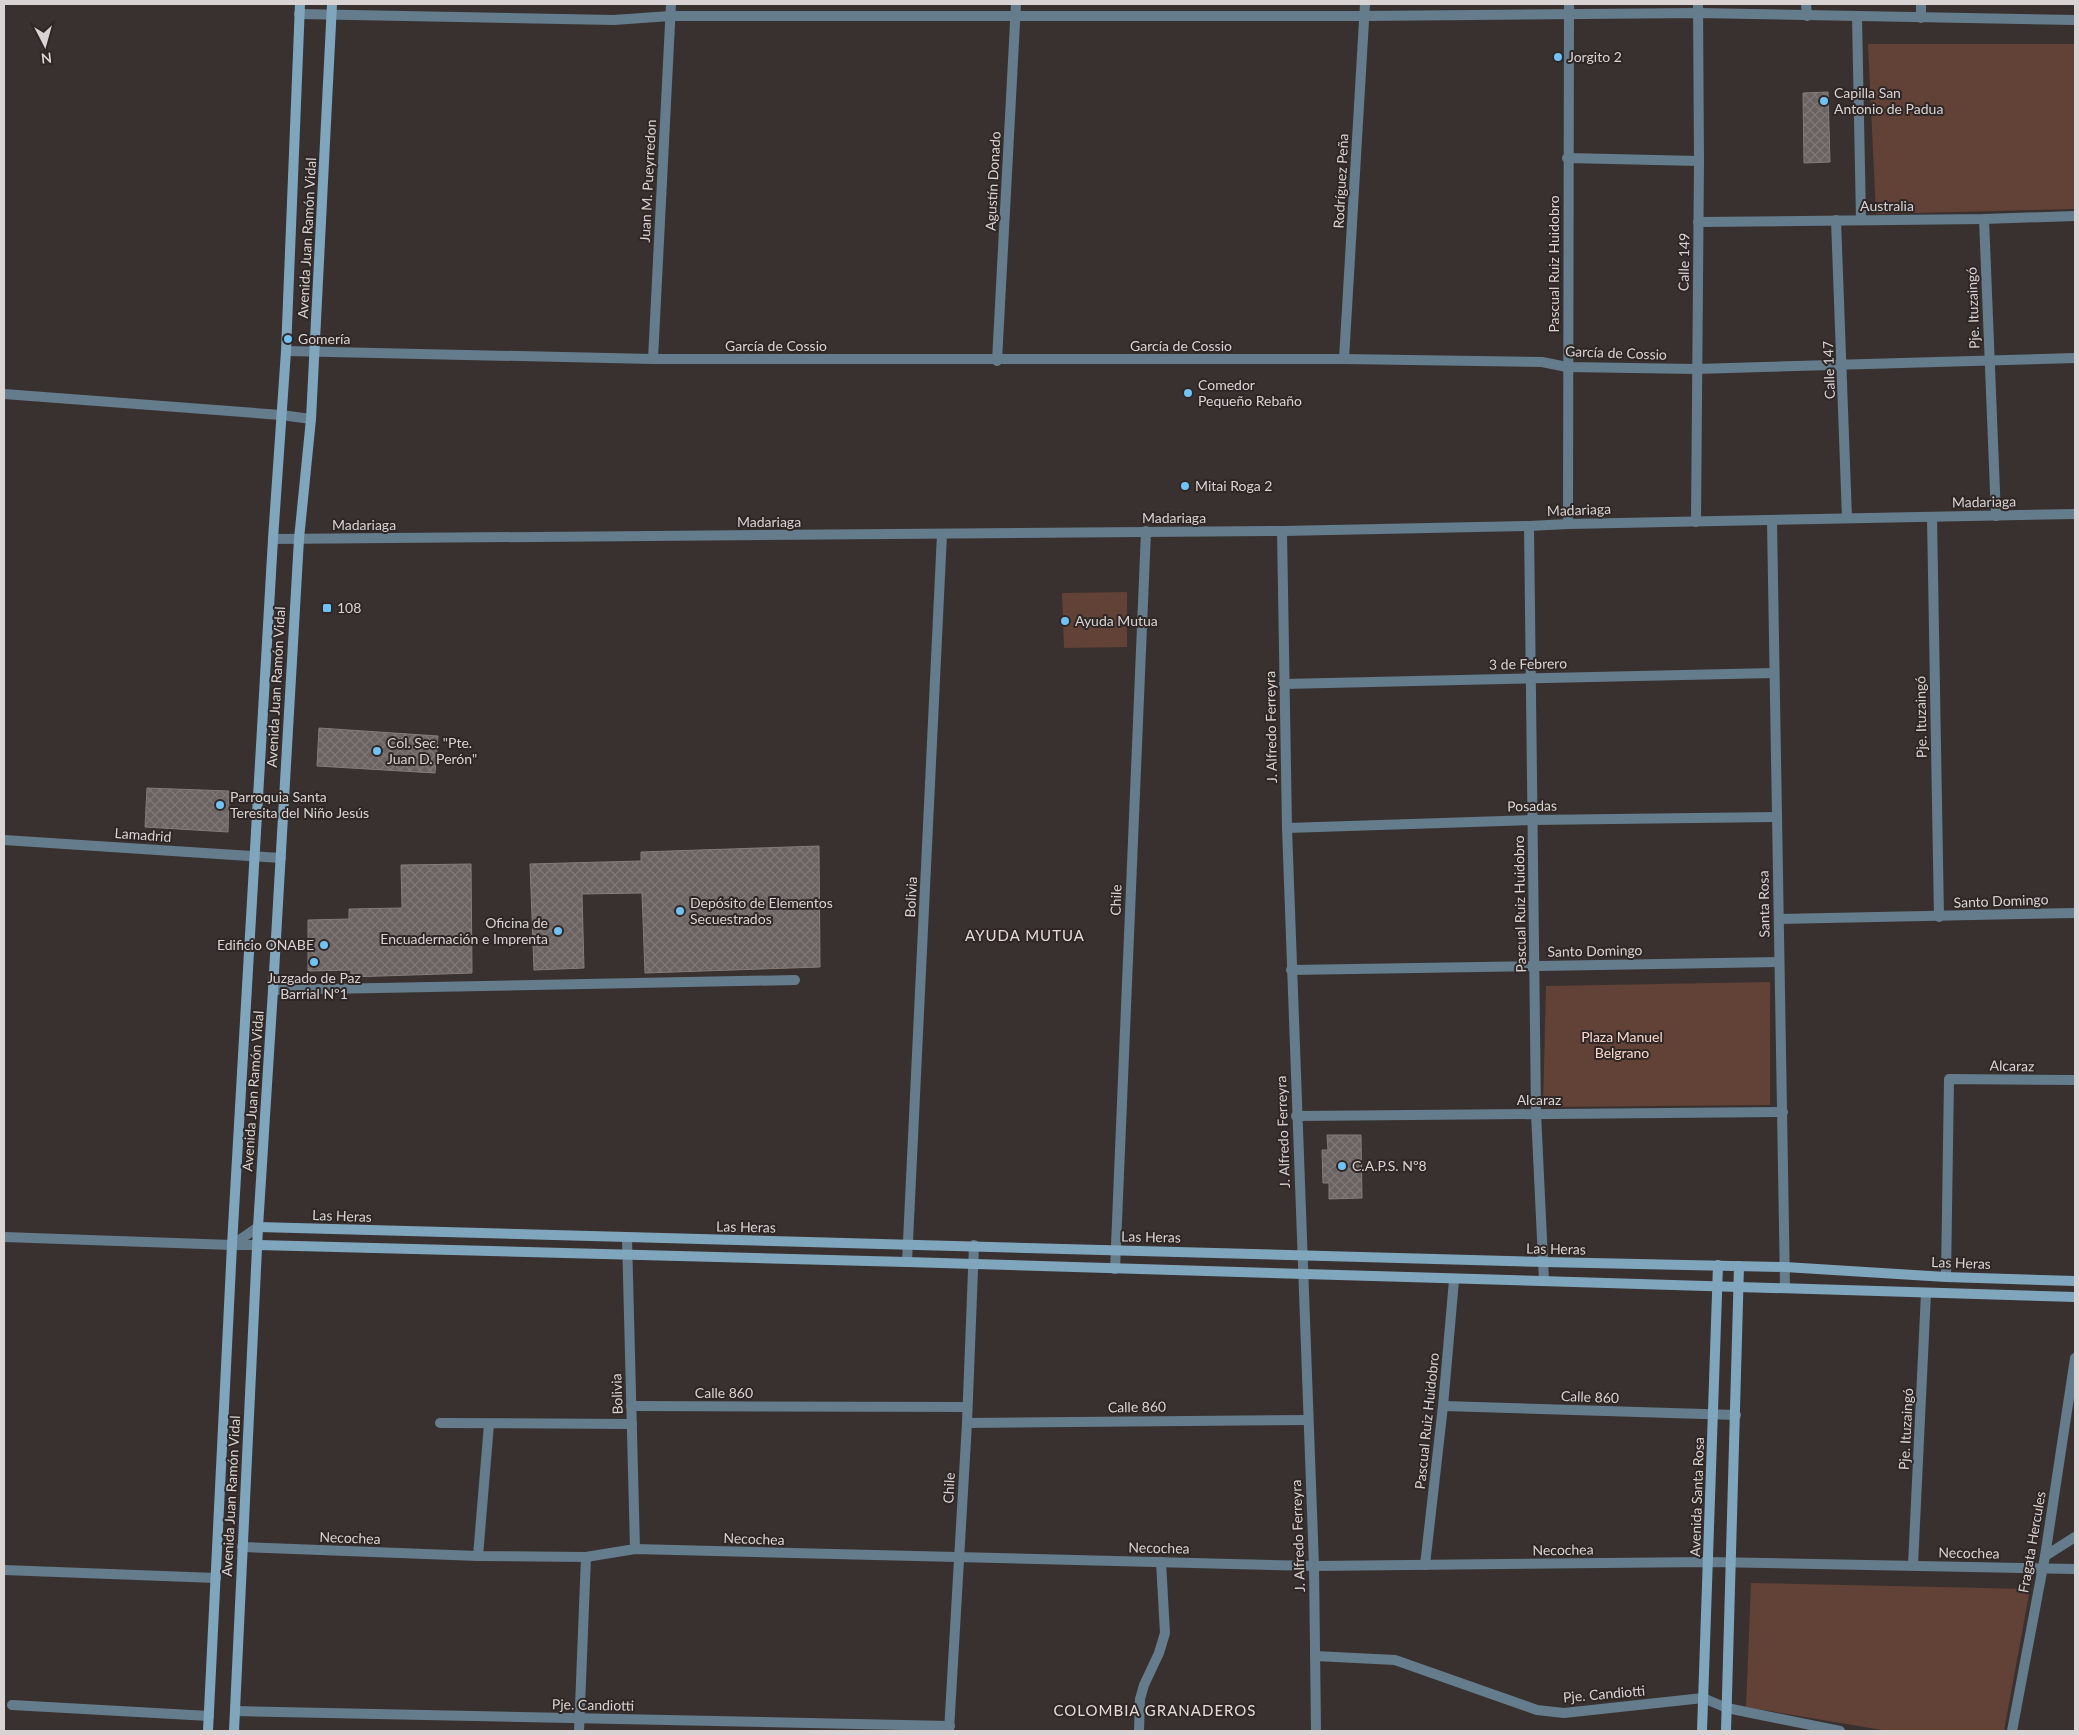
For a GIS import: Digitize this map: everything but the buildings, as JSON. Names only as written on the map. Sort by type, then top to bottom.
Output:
[{"type":"main road","name":"Avenida Juan Ramón Vidal","points":[[234,1731],[258,1227],[298,539],[311,419],[315,353],[332,4]]},
{"type":"main road","name":"Avenida Juan Ramón Vidal","points":[[208,1731],[232,1245],[273,539],[286,351],[300,9]]},
{"type":"main road","name":"Las Heras","points":[[258,1227],[1544,1262],[1718,1265],[1785,1267],[1946,1277],[2075,1281]]},
{"type":"main road","points":[[258,1245],[907,1262],[1454,1280],[1718,1285],[1926,1294],[2075,1297]]},
{"type":"main road","name":"Avenida Santa Rosa","points":[[1702,1731],[1718,1265]]},
{"type":"main road","points":[[1726,1731],[1739,1266]]},
{"type":"street","name":"Juan M. Pueyrredon","points":[[653,359],[671,4]]},
{"type":"street","name":"Agustín Donado","points":[[997,360],[1016,4]]},
{"type":"street","name":"Rodríguez Peña","points":[[1344,359],[1365,4]]},
{"type":"street","points":[[1806,4],[1807,16]]},
{"type":"street","points":[[1921,4],[1921,18]]},
{"type":"street","points":[[300,9],[331,15],[614,20],[670,16],[1364,16],[1569,9],[1698,8],[1807,16],[2075,20]]},
{"type":"street","name":"Calle 149","points":[[1696,522],[1699,161],[1698,8]]},
{"type":"street","name":"Pascual Ruiz Huidobro","points":[[1568,524],[1569,9]]},
{"type":"street","points":[[1856,17],[1861,220]]},
{"type":"street","points":[[1568,158],[1699,161]]},
{"type":"street","name":"Australia","points":[[1698,222],[1984,219],[2075,216]]},
{"type":"street","name":"Pje. Ituzaingó","points":[[1984,219],[1996,516]]},
{"type":"street","name":"Calle 147","points":[[1836,220],[1843,364],[1847,518]]},
{"type":"street","name":"García de Cossio","points":[[286,351],[653,359],[1344,359],[1542,362],[1567,367],[1696,369],[1989,362],[2075,358]]},
{"type":"street","points":[[4,394],[281,414],[311,419]]},
{"type":"street","name":"Madariaga","points":[[273,539],[1282,531],[2075,514]]},
{"type":"street","name":"Pje. Ituzaingó","points":[[1932,517],[1939,917]]},
{"type":"street","name":"Santa Rosa","points":[[1772,521],[1785,1287]]},
{"type":"street","name":"Pascual Ruiz Huidobro","points":[[1529,526],[1536,1113],[1544,1281]]},
{"type":"street","name":"Chile","points":[[1115,1269],[1146,531]]},
{"type":"street","name":"J. Alfredo Ferreyra","points":[[1282,531],[1291,970],[1314,1566],[1316,1731]]},
{"type":"street","name":"Bolivia","points":[[907,1262],[942,534]]},
{"type":"street","name":"3 de Febrero","points":[[1284,684],[1774,673]]},
{"type":"street","name":"Posadas","points":[[1287,828],[1532,820],[1777,817]]},
{"type":"street","name":"Lamadrid","points":[[4,840],[280,858]]},
{"type":"street","name":"Santo Domingo","points":[[1778,920],[2075,912]]},
{"type":"street","name":"Santo Domingo","points":[[1291,970],[1779,962]]},
{"type":"street","points":[[273,990],[795,980]]},
{"type":"street","name":"Alcaraz","points":[[1946,1277],[1949,1079],[2075,1080]]},
{"type":"street","name":"Alcaraz","points":[[1296,1116],[1783,1112]]},
{"type":"street","points":[[232,1245],[258,1227]]},
{"type":"street","points":[[4,1237],[258,1245]]},
{"type":"street","name":"Bolivia","points":[[627,1238],[635,1549]]},
{"type":"street","name":"Chile","points":[[949,1729],[967,1423],[974,1245]]},
{"type":"street","name":"Pascual Ruiz Huidobro","points":[[1425,1564],[1443,1406],[1454,1280]]},
{"type":"street","name":"Pje. Ituzaingó","points":[[1913,1565],[1926,1294]]},
{"type":"street","name":"Fragata Hercules","points":[[2012,1731],[2041,1568],[2045,1556],[2075,1358]]},
{"type":"street","name":"Calle 860","points":[[631,1406],[967,1407]]},
{"type":"street","name":"Calle 860","points":[[1443,1406],[1736,1415]]},
{"type":"street","name":"Calle 860","points":[[967,1423],[1308,1420]]},
{"type":"street","points":[[440,1423],[632,1424]]},
{"type":"street","points":[[478,1556],[489,1424]]},
{"type":"street","points":[[2045,1556],[2075,1537]]},
{"type":"street","name":"Necochea","points":[[242,1547],[478,1556],[586,1557],[635,1549],[959,1559],[1314,1566],[1708,1562],[2075,1569]]},
{"type":"street","points":[[579,1731],[586,1557]]},
{"type":"street","points":[[1139,1731],[1140,1699],[1144,1684],[1159,1653],[1165,1633],[1161,1562]]},
{"type":"street","points":[[4,1570],[216,1578]]},
{"type":"street","name":"Pje. Candiotti","points":[[1315,1656],[1395,1660],[1537,1710],[1564,1713],[1703,1698],[1727,1708],[1840,1731]]},
{"type":"street","points":[[12,1705],[209,1716]]},
{"type":"street","name":"Pje. Candiotti","points":[[235,1711],[949,1729]]},
{"type":"green space","points":[[1868,44],[2075,44],[2075,209],[1876,214]]},
{"type":"green space","points":[[1127,592],[1127,647],[1064,648],[1062,593]]},
{"type":"green space","name":"Plaza Manuel Belgrano","points":[[1770,982],[1770,1105],[1543,1107],[1546,986]]},
{"type":"green space","points":[[1751,1583],[2030,1589],[2004,1731],[1888,1731],[1746,1707]]},
{"type":"place","name":"Jorgito 2","points":[[1558,57]]},
{"type":"place","name":"Capilla San Antonio de Padua","points":[[1824,101]]},
{"type":"place","name":"Gomería","points":[[288,339]]},
{"type":"place","name":"Comedor Pequeño Rebaño","points":[[1188,393]]},
{"type":"place","name":"Mitai Roga 2","points":[[1185,486]]},
{"type":"place","name":"108","points":[[327,608]]},
{"type":"place","name":"Ayuda Mutua","points":[[1065,621]]},
{"type":"place","name":"Col. Sec. \"Pte. Juan D. Perón\"","points":[[377,751]]},
{"type":"place","name":"Parroquia Santa Teresita del Niño Jesús","points":[[220,805]]},
{"type":"place","name":"Depósito de Elementos Secuestrados","points":[[680,911]]},
{"type":"place","name":"Oficina de Encuadernación e Imprenta","points":[[558,931]]},
{"type":"place","name":"Edificio ONABE","points":[[324,945]]},
{"type":"place","name":"Juzgado de Paz Barrial Nº1","points":[[314,962]]},
{"type":"place","name":"C.A.P.S. Nº8","points":[[1342,1166]]},
{"type":"district","name":"AYUDA MUTUA","points":[[1025,936]]},
{"type":"district","name":"COLOMBIA GRANADEROS","points":[[1155,1711]]}]
